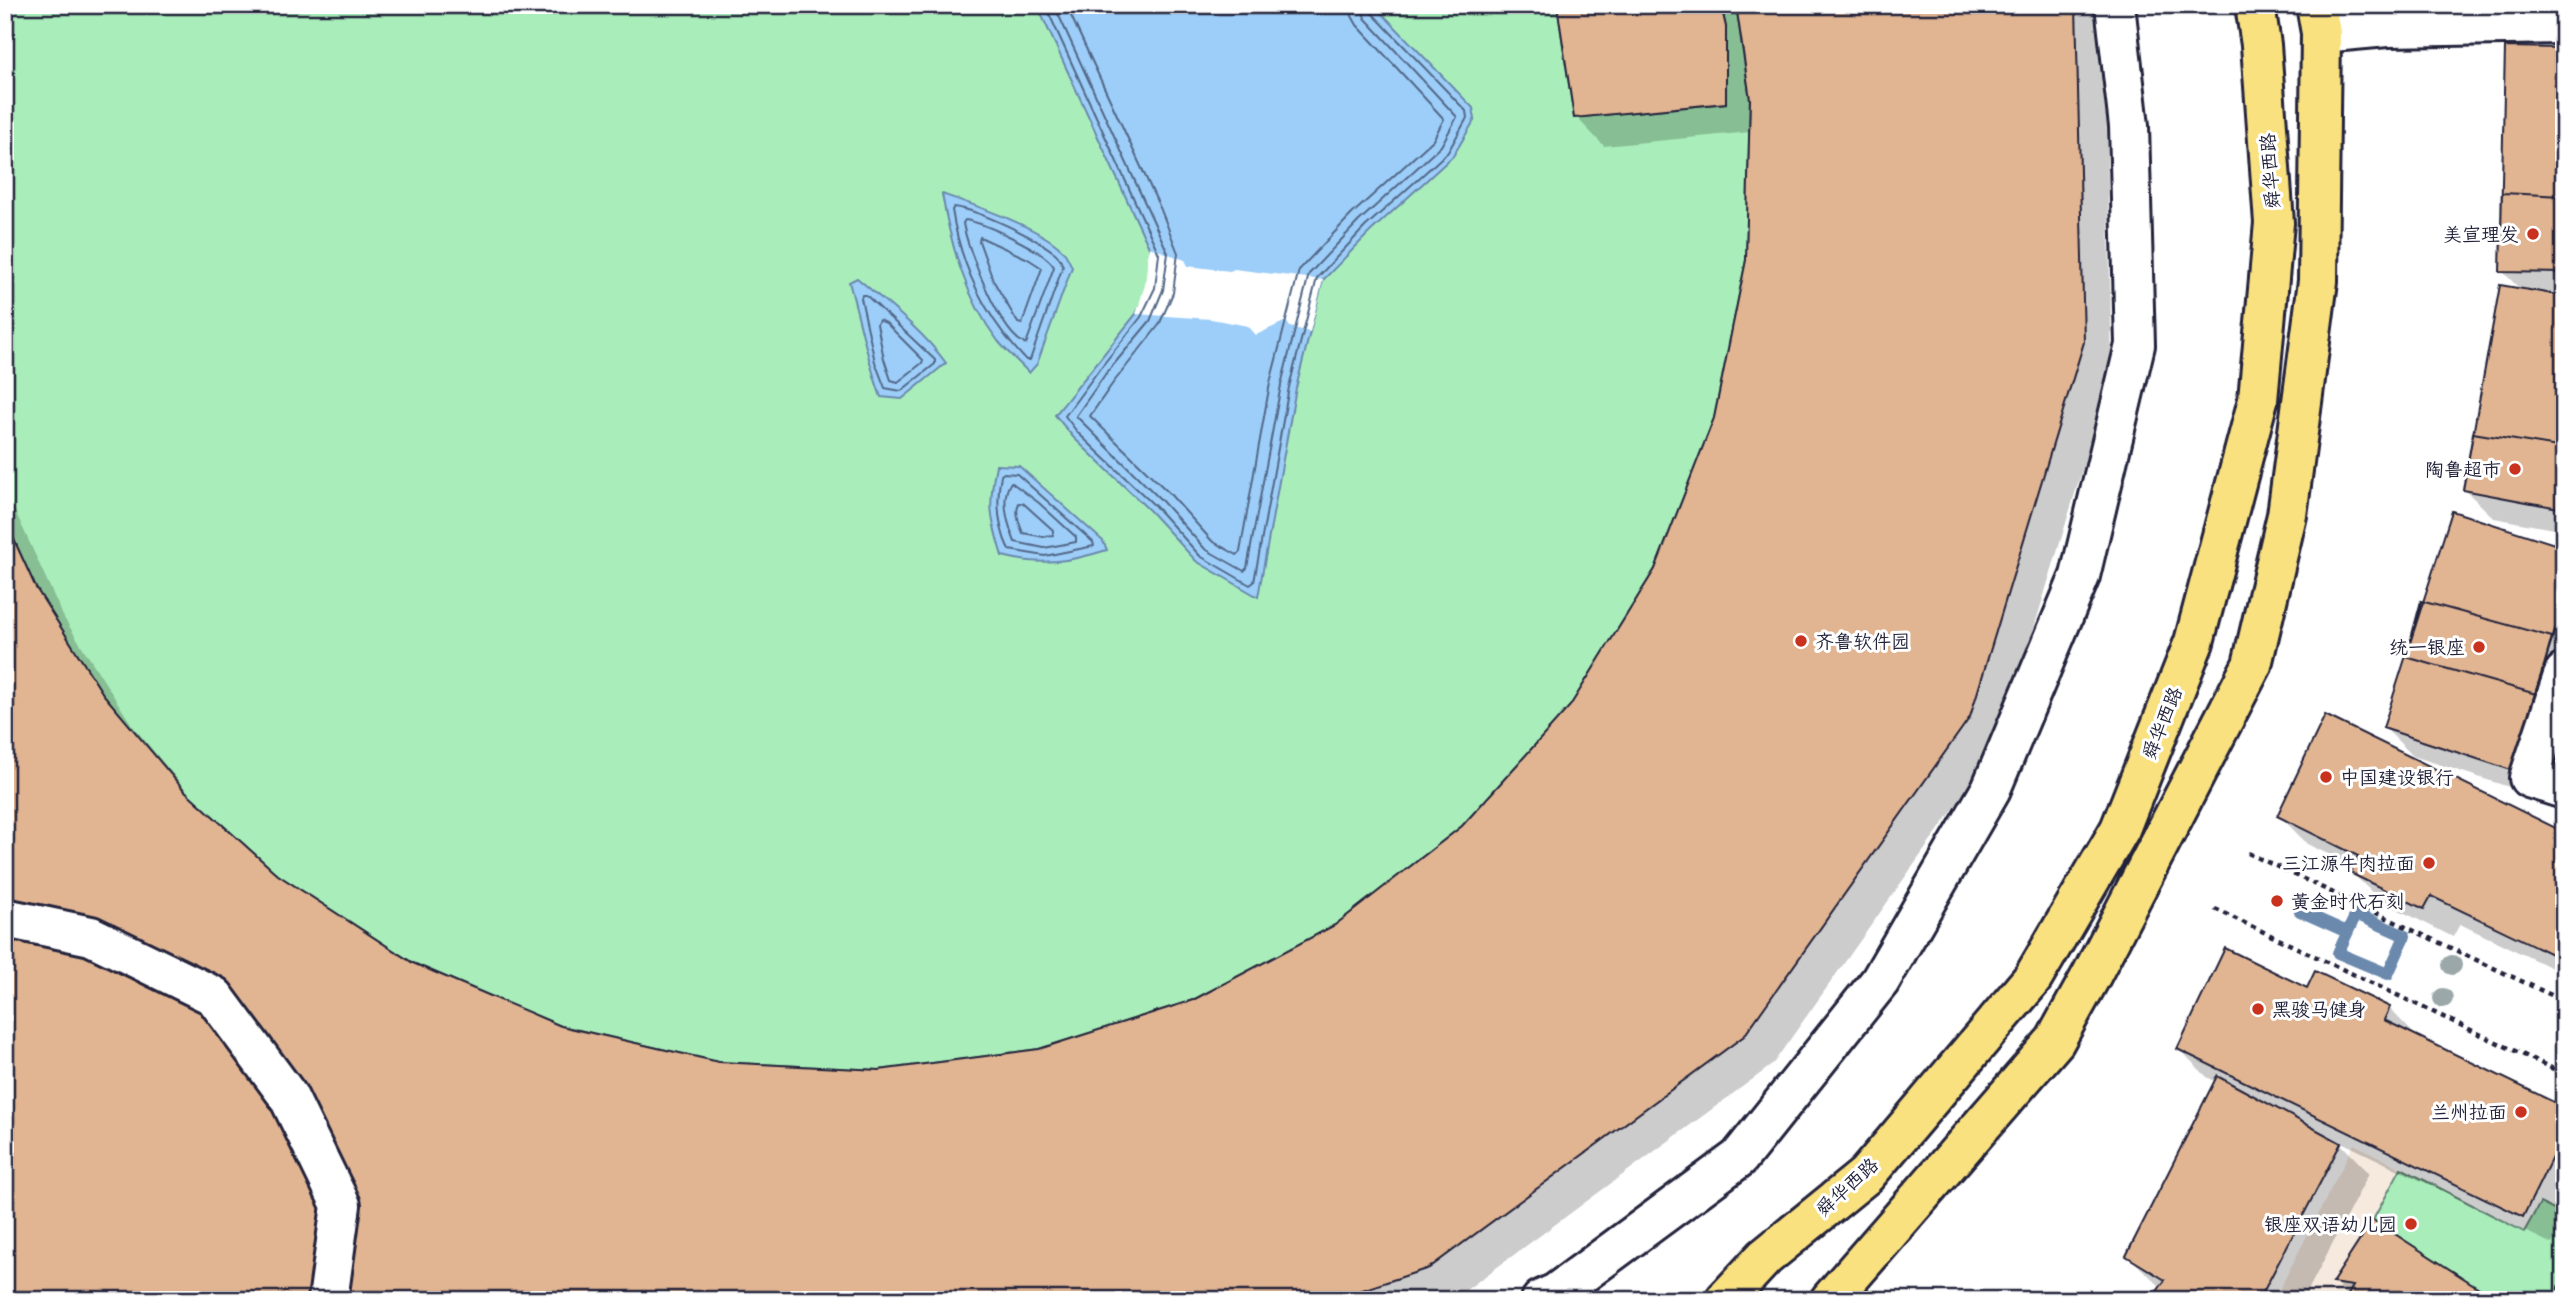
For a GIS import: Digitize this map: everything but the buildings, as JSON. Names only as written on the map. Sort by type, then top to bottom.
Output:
[{"type":"main road","name":"舜华西路","points":[[1725,1300],[1765,1257],[1866,1175],[2033,978],[2120,829],[2194,642],[2258,400],[2274,223],[2261,45],[2255,5]]},
{"type":"main road","points":[[1830,1300],[2055,1041],[2252,665],[2287,515],[2318,281],[2318,19]]},
{"type":"main road","points":[[1765,1257],[1766,1300]]},
{"type":"street","points":[[1541,1300],[1556,1293],[1739,1158],[1880,981],[1991,789],[2080,576],[2135,345],[2129,127],[2115,5]]},
{"type":"street","points":[[2318,19],[2387,27],[2564,24]]},
{"type":"street","points":[[2564,673],[2529,778],[2564,789]]},
{"type":"street","points":[[5,918],[91,936],[214,996],[288,1096],[341,1205],[328,1300]]},
{"type":"path","points":[[2248,853],[2564,1001]]},
{"type":"path","points":[[2215,909],[2564,1074]]},
{"type":"path","points":[[2557,1300],[2564,1263]]},
{"type":"shaded area","name":"银座双语幼儿园","points":[[2354,1144],[2524,1232],[2540,1203],[2564,1215],[2564,1300],[2274,1300]]},
{"type":"green space","points":[[5,5],[1557,5],[1574,118],[1726,103],[1726,27],[1721,5],[1736,5],[1750,99],[1746,260],[1714,418],[1655,569],[1570,706],[1462,826],[1335,925],[1193,1000],[1039,1049],[879,1070],[719,1062],[561,1026],[413,963],[278,875],[184,791],[103,694],[36,588],[5,520]]},
{"type":"green space","points":[[2401,1168],[2524,1232],[2540,1203],[2564,1215],[2564,1300],[2496,1300],[2373,1220]]},
{"type":"water","points":[[1037,5],[1374,5],[1473,108],[1475,119],[1453,156],[1370,232],[1323,280],[1296,388],[1258,597],[1196,561],[1150,511],[1073,437],[1055,415],[1136,314],[1148,286],[1152,254]]},
{"type":"water","points":[[942,194],[1037,232],[1061,249],[1069,260],[1072,267],[1037,364],[1029,373],[998,341],[977,308],[955,252]]},
{"type":"water","points":[[857,278],[915,328],[946,363],[902,399],[881,397],[849,282]]},
{"type":"water","points":[[996,465],[1019,466],[1103,541],[1107,550],[1042,562],[1002,556],[992,511]]},
{"type":"pier","points":[[1149,247],[1185,260],[1188,266],[1323,280],[1310,332],[1290,327],[1286,321],[1256,335],[1248,326],[1211,319],[1136,314],[1145,285]]},
{"type":"waterway","points":[[2300,911],[2347,932]]},
{"type":"waterway","points":[[2356,914],[2405,936],[2388,974],[2338,953],[2356,914]]},
{"type":"place","name":"美宣理发","points":[[2533,234]]},
{"type":"place","name":"陶鲁超市","points":[[2515,469]]},
{"type":"place","name":"齐鲁软件园","points":[[1801,641]]},
{"type":"place","name":"统一银座","points":[[2479,647]]},
{"type":"place","name":"中国建设银行","points":[[2326,777]]},
{"type":"place","name":"三江源牛肉拉面","points":[[2429,863]]},
{"type":"place","name":"黄金时代石刻","points":[[2277,901]]},
{"type":"place","name":"黑骏马健身","points":[[2258,1009]]},
{"type":"place","name":"兰州拉面","points":[[2521,1112]]},
{"type":"place","name":"银座双语幼儿园","points":[[2411,1224]]}]
